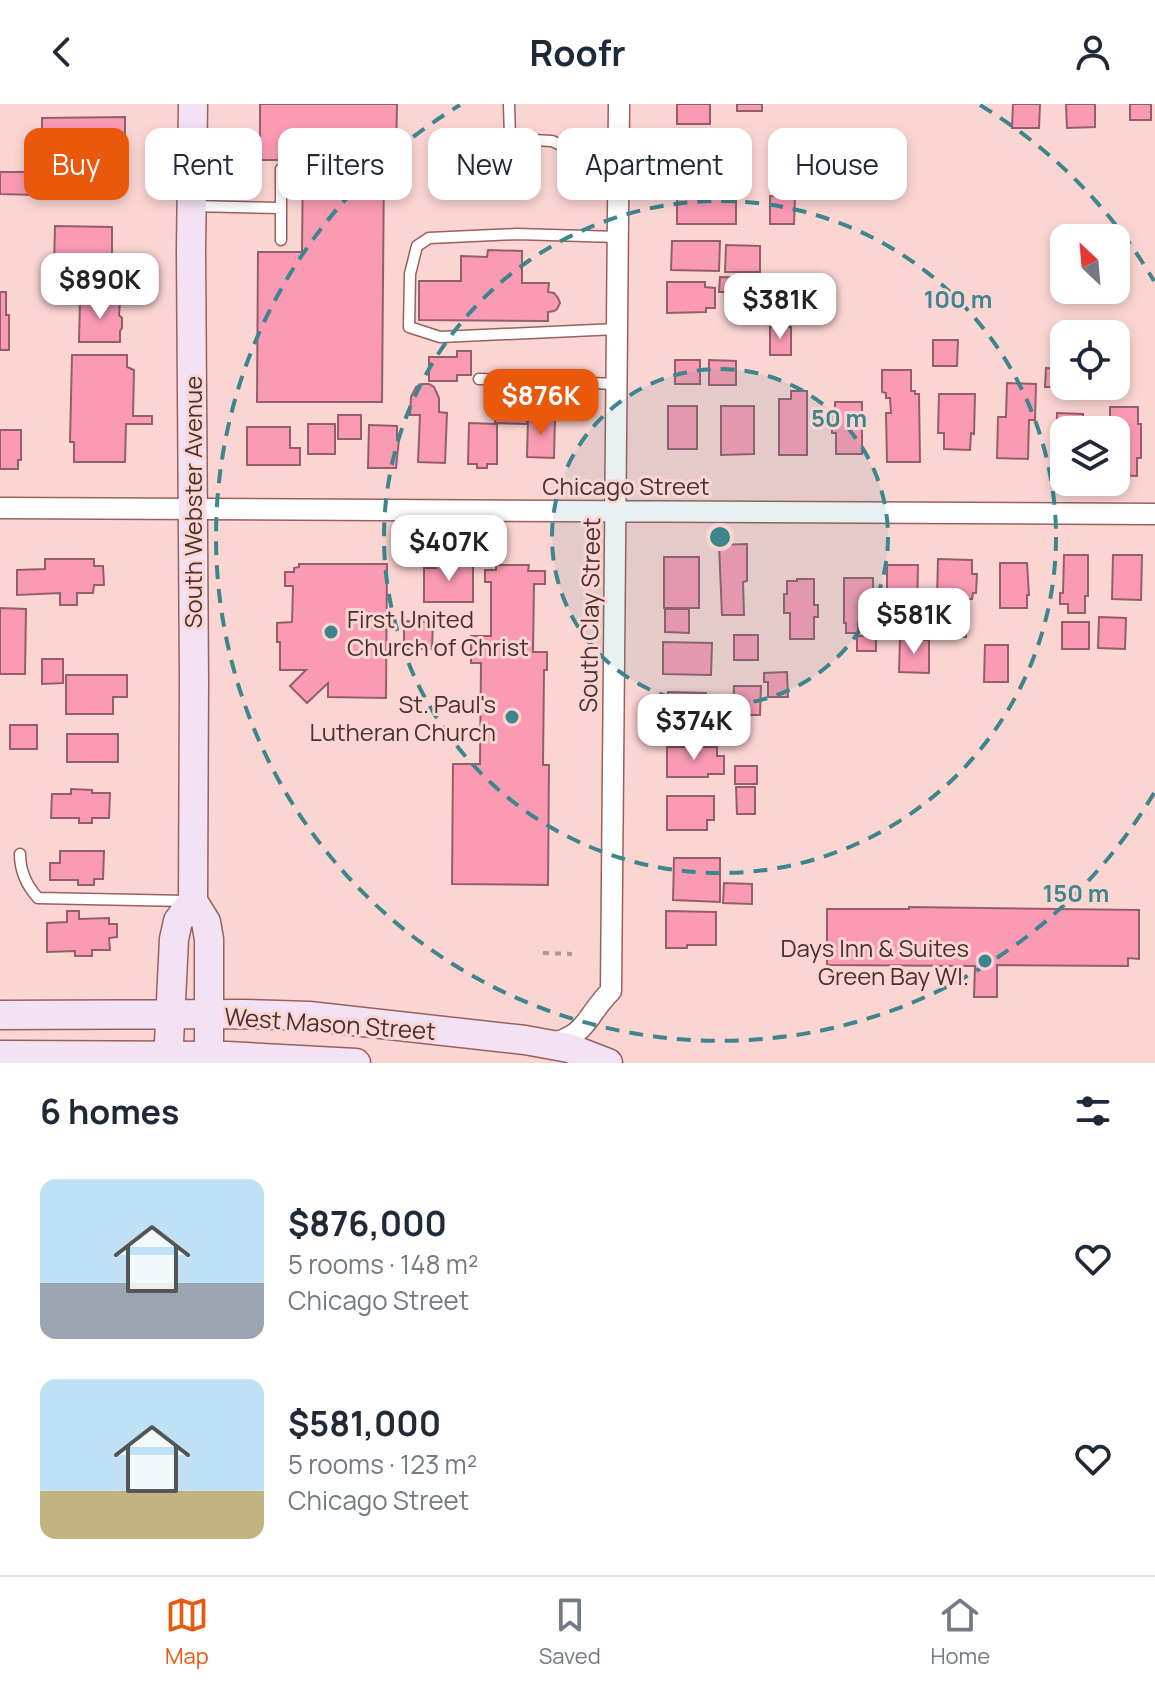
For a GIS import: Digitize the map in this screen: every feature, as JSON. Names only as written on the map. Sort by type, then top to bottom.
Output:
[{"type":"main road","name":"South Webster Avenue","points":[[193,104],[193,901],[208,929],[209,1060]]},
{"type":"main road","name":"South Webster Avenue","points":[[168,1060],[175,932],[181,916],[193,901]]},
{"type":"main road","name":"West Mason Street","points":[[0,1015],[322,1017],[547,1044],[581,1052],[608,1063]]},
{"type":"main road","points":[[0,1055],[168,1060],[277,1058],[356,1063]]},
{"type":"street","name":"South Clay Street","points":[[619,104],[619,128]]},
{"type":"street","name":"South Clay Street","points":[[547,1044],[578,1033],[611,991],[618,200]]},
{"type":"street","name":"Chicago Street","points":[[0,508],[1155,514]]},
{"type":"lane","points":[[509,104],[510,128]]},
{"type":"lane","points":[[281,200],[281,240]]},
{"type":"lane","points":[[191,206],[281,208]]},
{"type":"lane","points":[[617,329],[440,337],[409,327],[410,274],[417,246],[429,238],[517,234],[618,237]]},
{"type":"lane","points":[[479,379],[617,384]]},
{"type":"lane","points":[[20,854],[24,877],[38,898],[193,901]]},
{"type":"path","points":[[543,953],[572,954]]},
{"type":"building","points":[[260,104],[397,104],[397,128],[278,128],[278,160],[262,160]]},
{"type":"building","points":[[677,104],[710,104],[710,124],[677,124]]},
{"type":"building","points":[[737,104],[762,104],[762,111],[737,111]]},
{"type":"building","points":[[1013,104],[1040,104],[1039,128],[1012,128]]},
{"type":"building","points":[[1066,104],[1095,104],[1095,127],[1067,128]]},
{"type":"building","points":[[1130,104],[1151,104],[1151,120],[1130,120]]},
{"type":"building","points":[[125,117],[125,128],[42,128],[42,118]]},
{"type":"building","points":[[0,172],[24,172],[24,195],[0,194]]},
{"type":"building","points":[[303,200],[384,200],[382,402],[257,402],[258,252],[302,252]]},
{"type":"building","points":[[677,200],[736,200],[736,224],[677,224]]},
{"type":"building","points":[[770,200],[795,200],[794,224],[770,224]]},
{"type":"building","points":[[55,226],[112,227],[112,266],[54,266]]},
{"type":"building","points":[[672,241],[720,241],[719,271],[671,270]]},
{"type":"building","points":[[726,245],[760,246],[760,272],[725,272]]},
{"type":"building","points":[[488,250],[522,251],[522,283],[549,283],[548,292],[554,293],[560,303],[557,309],[548,312],[548,321],[419,320],[419,281],[461,281],[461,256],[487,257]]},
{"type":"building","points":[[720,277],[748,278],[748,292],[719,292]]},
{"type":"building","points":[[667,282],[705,282],[705,287],[715,288],[715,308],[706,308],[706,312],[667,313]]},
{"type":"building","points":[[0,292],[6,292],[9,350],[0,350]]},
{"type":"building","points":[[80,300],[120,301],[120,342],[79,342]]},
{"type":"building","points":[[770,327],[791,327],[791,355],[770,355]]},
{"type":"building","points":[[933,340],[958,340],[957,366],[933,366]]},
{"type":"building","points":[[457,351],[471,351],[471,375],[457,375],[457,381],[429,381],[429,357],[457,357]]},
{"type":"building","points":[[72,355],[127,355],[127,367],[134,370],[133,416],[152,416],[152,424],[126,424],[125,462],[74,462],[74,442],[70,442]]},
{"type":"building","points":[[675,360],[700,360],[700,384],[675,384]]},
{"type":"building","points":[[709,360],[736,361],[736,385],[709,385]]},
{"type":"building","points":[[1046,368],[1050,368],[1050,387],[1045,387]]},
{"type":"building","points":[[882,370],[911,370],[911,391],[919,394],[920,462],[887,462],[886,413],[891,413],[890,398],[882,392]]},
{"type":"building","points":[[1007,383],[1036,384],[1035,420],[1029,420],[1028,459],[997,458],[998,417],[1006,417]]},
{"type":"building","points":[[422,384],[434,387],[439,398],[439,412],[447,413],[445,463],[418,462],[420,415],[410,415],[411,397],[416,387]]},
{"type":"building","points":[[791,391],[807,391],[807,455],[779,455],[779,399],[791,399]]},
{"type":"building","points":[[939,394],[975,394],[974,434],[971,433],[970,450],[944,449],[944,433],[938,433]]},
{"type":"building","points":[[495,399],[527,399],[527,424],[495,423]]},
{"type":"building","points":[[835,402],[862,402],[862,454],[836,454],[836,433],[832,433]]},
{"type":"building","points":[[668,406],[697,406],[697,449],[668,449]]},
{"type":"building","points":[[721,406],[754,406],[754,454],[721,455]]},
{"type":"building","points":[[1110,407],[1138,407],[1141,458],[1137,458],[1137,476],[1130,476],[1130,416],[1110,416]]},
{"type":"building","points":[[1057,413],[1083,414],[1083,416],[1057,416]]},
{"type":"building","points":[[338,415],[361,415],[361,439],[338,439]]},
{"type":"building","points":[[528,417],[555,417],[554,458],[527,457]]},
{"type":"building","points":[[469,423],[497,424],[497,464],[477,468],[477,464],[468,464]]},
{"type":"building","points":[[308,424],[335,424],[335,454],[308,454]]},
{"type":"building","points":[[369,425],[397,426],[396,468],[368,468]]},
{"type":"building","points":[[247,427],[290,427],[290,448],[300,448],[300,465],[247,465]]},
{"type":"building","points":[[0,430],[21,430],[18,469],[0,469]]},
{"type":"building","points":[[747,544],[744,615],[722,615],[719,545]]},
{"type":"building","points":[[1064,555],[1088,555],[1085,613],[1068,613],[1068,604],[1060,604]]},
{"type":"building","points":[[1113,555],[1142,555],[1141,600],[1112,599]]},
{"type":"building","points":[[664,557],[699,557],[699,608],[664,608]]},
{"type":"building","points":[[45,559],[94,559],[94,566],[103,566],[104,585],[94,585],[93,593],[77,593],[77,605],[60,605],[60,593],[17,595],[17,570],[45,569]]},
{"type":"building","points":[[938,559],[972,560],[972,574],[977,574],[976,593],[973,593],[972,599],[958,599],[958,607],[947,607],[947,599],[937,599]]},
{"type":"building","points":[[1000,563],[1027,563],[1027,608],[1000,608]]},
{"type":"building","name":"First United Church of Christ","points":[[299,564],[387,564],[386,698],[328,697],[328,683],[307,703],[290,686],[306,670],[280,670],[277,623],[292,622],[293,586],[285,586],[285,572],[294,572]]},
{"type":"building","points":[[436,564],[473,564],[473,602],[424,602],[424,568],[436,568]]},
{"type":"building","name":"St. Paul's Lutheran Church","points":[[496,565],[529,565],[528,571],[545,571],[545,584],[534,584],[533,652],[547,652],[543,765],[549,765],[548,885],[452,884],[453,764],[480,764],[481,663],[471,663],[471,636],[491,636],[491,582],[485,582],[485,570],[496,570]]},
{"type":"building","points":[[887,565],[918,565],[917,611],[887,611]]},
{"type":"building","points":[[844,578],[873,578],[874,622],[858,623],[858,633],[846,633]]},
{"type":"building","points":[[814,579],[814,605],[818,605],[818,617],[814,617],[814,639],[790,639],[790,613],[784,613],[784,594],[787,594],[787,581]]},
{"type":"building","points":[[0,608],[26,609],[25,674],[0,674]]},
{"type":"building","points":[[665,609],[689,609],[689,633],[665,632]]},
{"type":"building","points":[[937,610],[966,610],[966,637],[937,637]]},
{"type":"building","points":[[1099,617],[1126,618],[1125,649],[1098,648]]},
{"type":"building","points":[[404,621],[433,622],[432,649],[404,649]]},
{"type":"building","points":[[1062,622],[1089,622],[1089,649],[1062,649]]},
{"type":"building","points":[[734,635],[758,635],[758,660],[734,660]]},
{"type":"building","points":[[857,636],[876,636],[876,651],[857,651]]},
{"type":"building","points":[[900,639],[929,640],[929,673],[899,672]]},
{"type":"building","points":[[663,642],[712,643],[711,675],[663,674]]},
{"type":"building","points":[[985,645],[1008,645],[1008,682],[984,682]]},
{"type":"building","points":[[42,659],[63,659],[63,683],[42,684]]},
{"type":"building","points":[[787,672],[788,697],[768,697],[768,682],[764,682],[764,673]]},
{"type":"building","points":[[66,675],[127,675],[127,697],[113,697],[113,714],[66,714]]},
{"type":"building","points":[[734,686],[761,686],[760,715],[733,715]]},
{"type":"building","points":[[668,692],[706,693],[706,702],[711,702],[711,714],[706,714],[706,726],[668,725]]},
{"type":"building","points":[[10,725],[37,725],[37,749],[10,749]]},
{"type":"building","points":[[67,734],[118,734],[118,762],[67,762]]},
{"type":"building","points":[[667,747],[717,747],[717,756],[724,756],[724,774],[667,777]]},
{"type":"building","points":[[735,766],[757,766],[757,784],[735,784]]},
{"type":"building","points":[[736,787],[755,787],[755,814],[737,814]]},
{"type":"building","points":[[71,789],[110,793],[109,818],[92,818],[92,823],[79,823],[79,818],[51,818],[52,794],[71,794]]},
{"type":"building","points":[[667,796],[714,796],[714,820],[707,820],[707,830],[667,830]]},
{"type":"building","points":[[60,851],[104,851],[103,879],[94,879],[94,885],[78,885],[78,880],[50,880],[50,863],[60,863]]},
{"type":"building","points":[[674,858],[720,858],[720,902],[673,900]]},
{"type":"building","points":[[724,883],[752,884],[752,904],[723,903]]},
{"type":"building","points":[[827,909],[1139,910],[1139,959],[1128,958],[1128,966],[997,965],[997,997],[974,997],[975,966],[827,965]]},
{"type":"building","points":[[67,911],[79,911],[79,919],[109,918],[109,924],[117,924],[117,937],[109,938],[110,950],[92,950],[92,956],[75,956],[75,951],[47,952],[47,923],[67,922]]},
{"type":"building","points":[[666,911],[716,912],[716,945],[666,948]]},
{"type":"place","name":"First United Church of Christ","points":[[331,632]]},
{"type":"place","name":"St. Paul's Lutheran Church","points":[[512,717]]},
{"type":"place","name":"Days Inn & Suites Green Bay WI.","points":[[985,961]]}]
